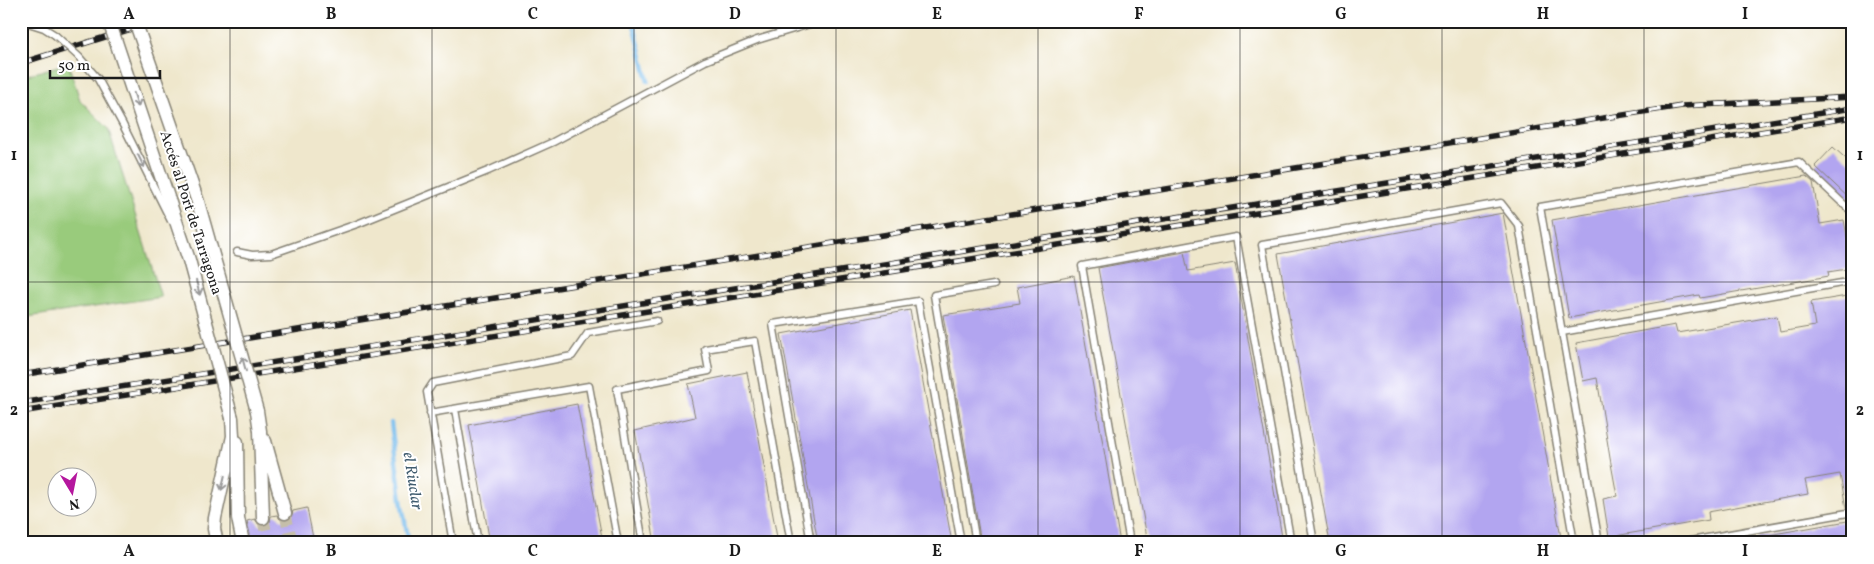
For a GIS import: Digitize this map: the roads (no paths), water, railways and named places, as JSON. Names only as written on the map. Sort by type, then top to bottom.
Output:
[{"type":"street","name":"Accés al Port de Tarragona","points":[[109,21],[190,260],[232,418],[237,439],[238,518],[243,543]]},
{"type":"street","name":"Accés al Port de Tarragona","points":[[136,21],[198,202],[285,513]]},
{"type":"street","name":"Accés al Port de Tarragona","points":[[257,411],[260,431],[263,518]]},
{"type":"street","name":"Accés al Port de Tarragona","points":[[217,543],[214,529],[215,518],[233,436],[232,418]]},
{"type":"lane","points":[[22,21],[44,28],[55,35],[79,56],[98,79],[190,260]]},
{"type":"lane","points":[[237,252],[252,255],[271,254],[357,224],[554,142],[705,61],[757,40],[820,21]]},
{"type":"lane","points":[[1599,543],[1540,207],[1799,162],[1853,213]]},
{"type":"lane","points":[[1314,543],[1262,245],[1501,203],[1519,226],[1574,543]]},
{"type":"lane","points":[[1130,543],[1082,266],[1236,237],[1291,543]]},
{"type":"lane","points":[[1562,332],[1853,281]]},
{"type":"lane","points":[[976,543],[934,295],[994,285]]},
{"type":"lane","points":[[811,543],[773,324],[918,300],[960,543]]},
{"type":"lane","points":[[453,543],[426,392],[433,383],[572,356],[588,333],[657,321]]},
{"type":"lane","points":[[643,543],[617,388],[709,370],[705,349],[755,341],[791,543]]},
{"type":"lane","points":[[430,413],[589,386],[618,543]]},
{"type":"lane","points":[[455,409],[478,543]]},
{"type":"lane","points":[[1679,543],[1853,512]]},
{"type":"waterway","name":"el Riuclar","points":[[633,21],[648,81]]},
{"type":"waterway","name":"el Riuclar","points":[[391,423],[401,500],[409,543]]},
{"type":"tunnel","points":[[285,513],[292,543]]},
{"type":"tunnel","points":[[263,518],[268,543]]},
{"type":"railway","points":[[21,63],[157,21]]},
{"type":"railway","points":[[21,375],[1682,106],[1853,97]]},
{"type":"railway","points":[[21,403],[1853,108]]},
{"type":"railway","points":[[21,412],[1853,117]]}]
